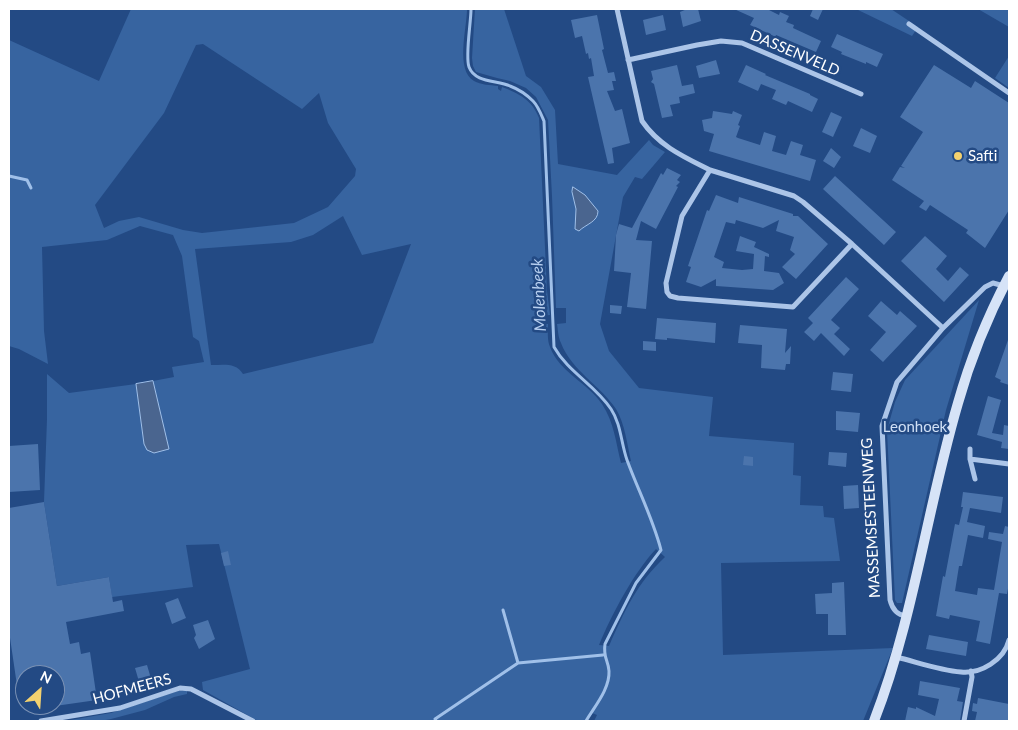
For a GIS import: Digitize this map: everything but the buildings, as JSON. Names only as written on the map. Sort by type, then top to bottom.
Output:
[{"type":"main road","name":"MASSEMSESTEENWEG","points":[[874,721],[896,657],[958,403],[970,367],[1007,281]]},
{"type":"street","points":[[617,9],[642,121],[663,145],[710,170],[794,196],[852,244],[943,328]]},
{"type":"street","points":[[909,24],[1009,93]]},
{"type":"street","name":"DASSENVELD","points":[[628,60],[721,41],[742,44],[861,94]]},
{"type":"street","points":[[710,170],[682,216],[666,283],[667,292],[670,296],[793,307],[852,244]]},
{"type":"street","name":"MASSEMSESTEENWEG","points":[[906,616],[894,610],[890,600],[882,426],[898,382],[919,354],[985,287],[1007,281]]},
{"type":"street","points":[[970,449],[970,459],[975,479]]},
{"type":"street","points":[[970,459],[1009,464]]},
{"type":"street","points":[[896,657],[960,672],[971,672],[991,665],[1007,647],[1009,640]]},
{"type":"street","points":[[964,721],[972,677],[971,672]]},
{"type":"street","name":"HOFMEERS","points":[[41,721],[120,708],[180,688],[191,689],[253,721]]},
{"type":"green space","points":[[131,9],[467,9],[463,58],[468,76],[474,81],[486,85],[498,86],[498,89],[501,91],[502,87],[520,95],[529,102],[539,118],[547,291],[550,315],[540,316],[541,324],[548,324],[549,344],[560,364],[602,404],[614,433],[621,463],[631,461],[624,428],[616,409],[572,361],[559,338],[557,324],[566,323],[566,308],[556,308],[548,120],[536,97],[526,88],[510,81],[476,72],[473,66],[475,9],[504,9],[526,76],[541,87],[555,110],[558,164],[617,175],[649,140],[653,145],[665,152],[642,179],[635,177],[623,197],[600,324],[609,351],[639,388],[713,397],[709,436],[794,443],[793,475],[801,476],[800,505],[823,506],[824,517],[834,518],[840,561],[721,563],[723,655],[893,648],[863,721],[594,721],[597,715],[590,712],[585,721],[258,721],[203,690],[202,682],[250,669],[219,544],[186,545],[193,587],[112,597],[109,577],[57,586],[44,502],[47,374],[69,393],[136,384],[144,444],[168,449],[153,381],[174,377],[172,367],[204,362],[199,341],[193,337],[182,256],[173,235],[140,226],[107,240],[42,247],[44,331],[48,364],[9,346],[9,40],[99,81]],"holes":[[[203,44],[302,109],[319,93],[328,123],[356,169],[355,176],[328,207],[294,223],[202,233],[183,230],[139,217],[119,221],[104,228],[95,205],[164,113],[196,45]],[[343,216],[362,255],[411,244],[373,343],[243,374],[233,366],[211,365],[195,249],[291,242],[313,235]],[[656,549],[665,557],[639,588],[609,646],[599,645],[624,595]]]},
{"type":"green space","points":[[856,9],[891,9],[918,27],[912,36]]},
{"type":"green space","points":[[978,9],[1009,9],[1009,27]]},
{"type":"green space","points":[[1009,56],[1009,88],[995,78]]},
{"type":"green space","name":"Leonhoek","points":[[979,300],[946,410],[902,603],[897,603],[895,600],[887,430],[895,402],[905,380]]},
{"type":"green space","points":[[178,691],[187,691],[187,694],[174,697],[145,710],[100,721],[65,721],[111,713]]},
{"type":"shaded area","points":[[573,187],[585,195],[598,211],[596,218],[579,231],[575,229],[576,209],[572,192]]},
{"type":"shaded area","points":[[153,381],[169,449],[154,453],[147,450],[144,444],[136,384]]},
{"type":"waterway","name":"Molenbeek","points":[[471,9],[468,62],[472,72],[476,76],[505,84],[522,92],[535,103],[544,121],[554,347],[567,364],[605,400],[611,409],[619,427],[627,460],[650,516],[661,550],[636,583],[605,644],[609,678],[604,691],[586,721]]},
{"type":"waterway","points":[[9,176],[27,180],[31,188]]},
{"type":"waterway","points":[[436,721],[435,719],[518,663],[503,610]]},
{"type":"waterway","points":[[518,663],[603,655]]},
{"type":"place","name":"Safti","points":[[958,156]]}]
